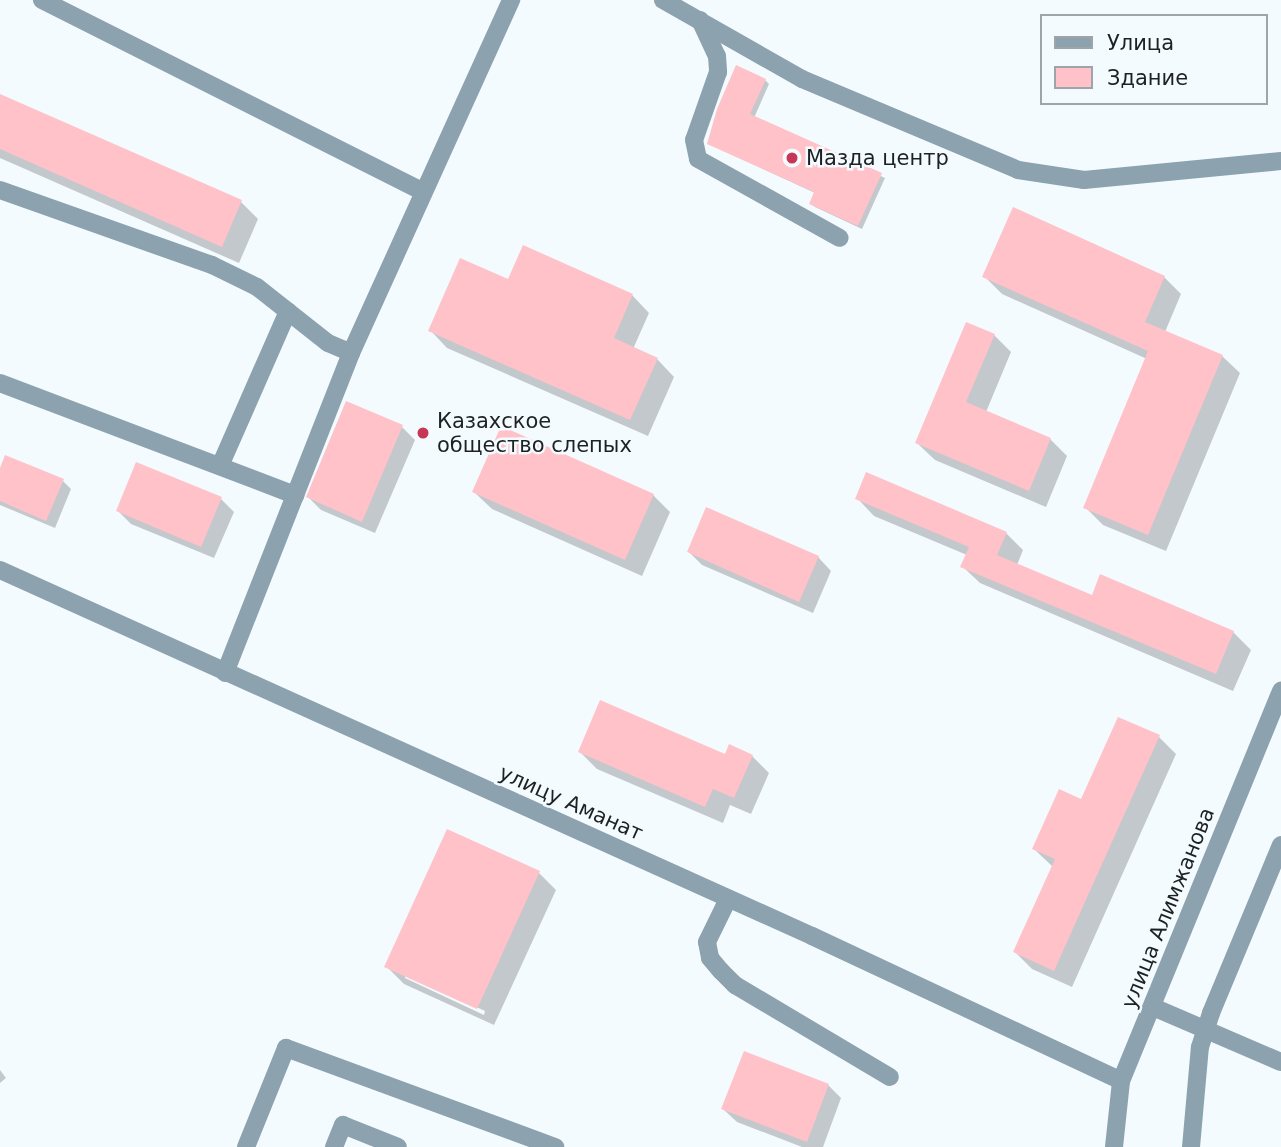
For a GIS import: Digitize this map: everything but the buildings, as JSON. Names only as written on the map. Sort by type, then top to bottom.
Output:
[{"type":"street","points":[[41,0],[423,192]]},
{"type":"street","points":[[225,673],[352,353],[511,0]]},
{"type":"street","points":[[663,0],[802,79],[1018,170],[1084,180],[1281,161]]},
{"type":"street","points":[[700,20],[717,56],[718,72],[694,140],[698,159],[840,238]]},
{"type":"street","points":[[0,190],[212,265],[257,287],[328,343],[352,353]]},
{"type":"street","points":[[220,466],[288,311]]},
{"type":"street","points":[[0,383],[295,495]]},
{"type":"street","name":"улицу Аманат","points":[[0,570],[1121,1080]]},
{"type":"street","name":"улица Алимжанова","points":[[1114,1147],[1121,1080],[1281,691]]},
{"type":"street","points":[[1191,1147],[1196,1074],[1205,1032],[1281,845]]},
{"type":"street","points":[[728,899],[707,942],[710,958],[721,971],[735,985],[890,1077]]},
{"type":"street","points":[[1153,1007],[1205,1032],[1281,1062]]},
{"type":"street","points":[[246,1147],[286,1048],[555,1147]]},
{"type":"street","points":[[334,1147],[343,1125],[398,1147]]},
{"type":"place","name":"Мазда центр","points":[[792,158]]},
{"type":"place","name":"Казахское общество слепых","points":[[423,433]]}]
